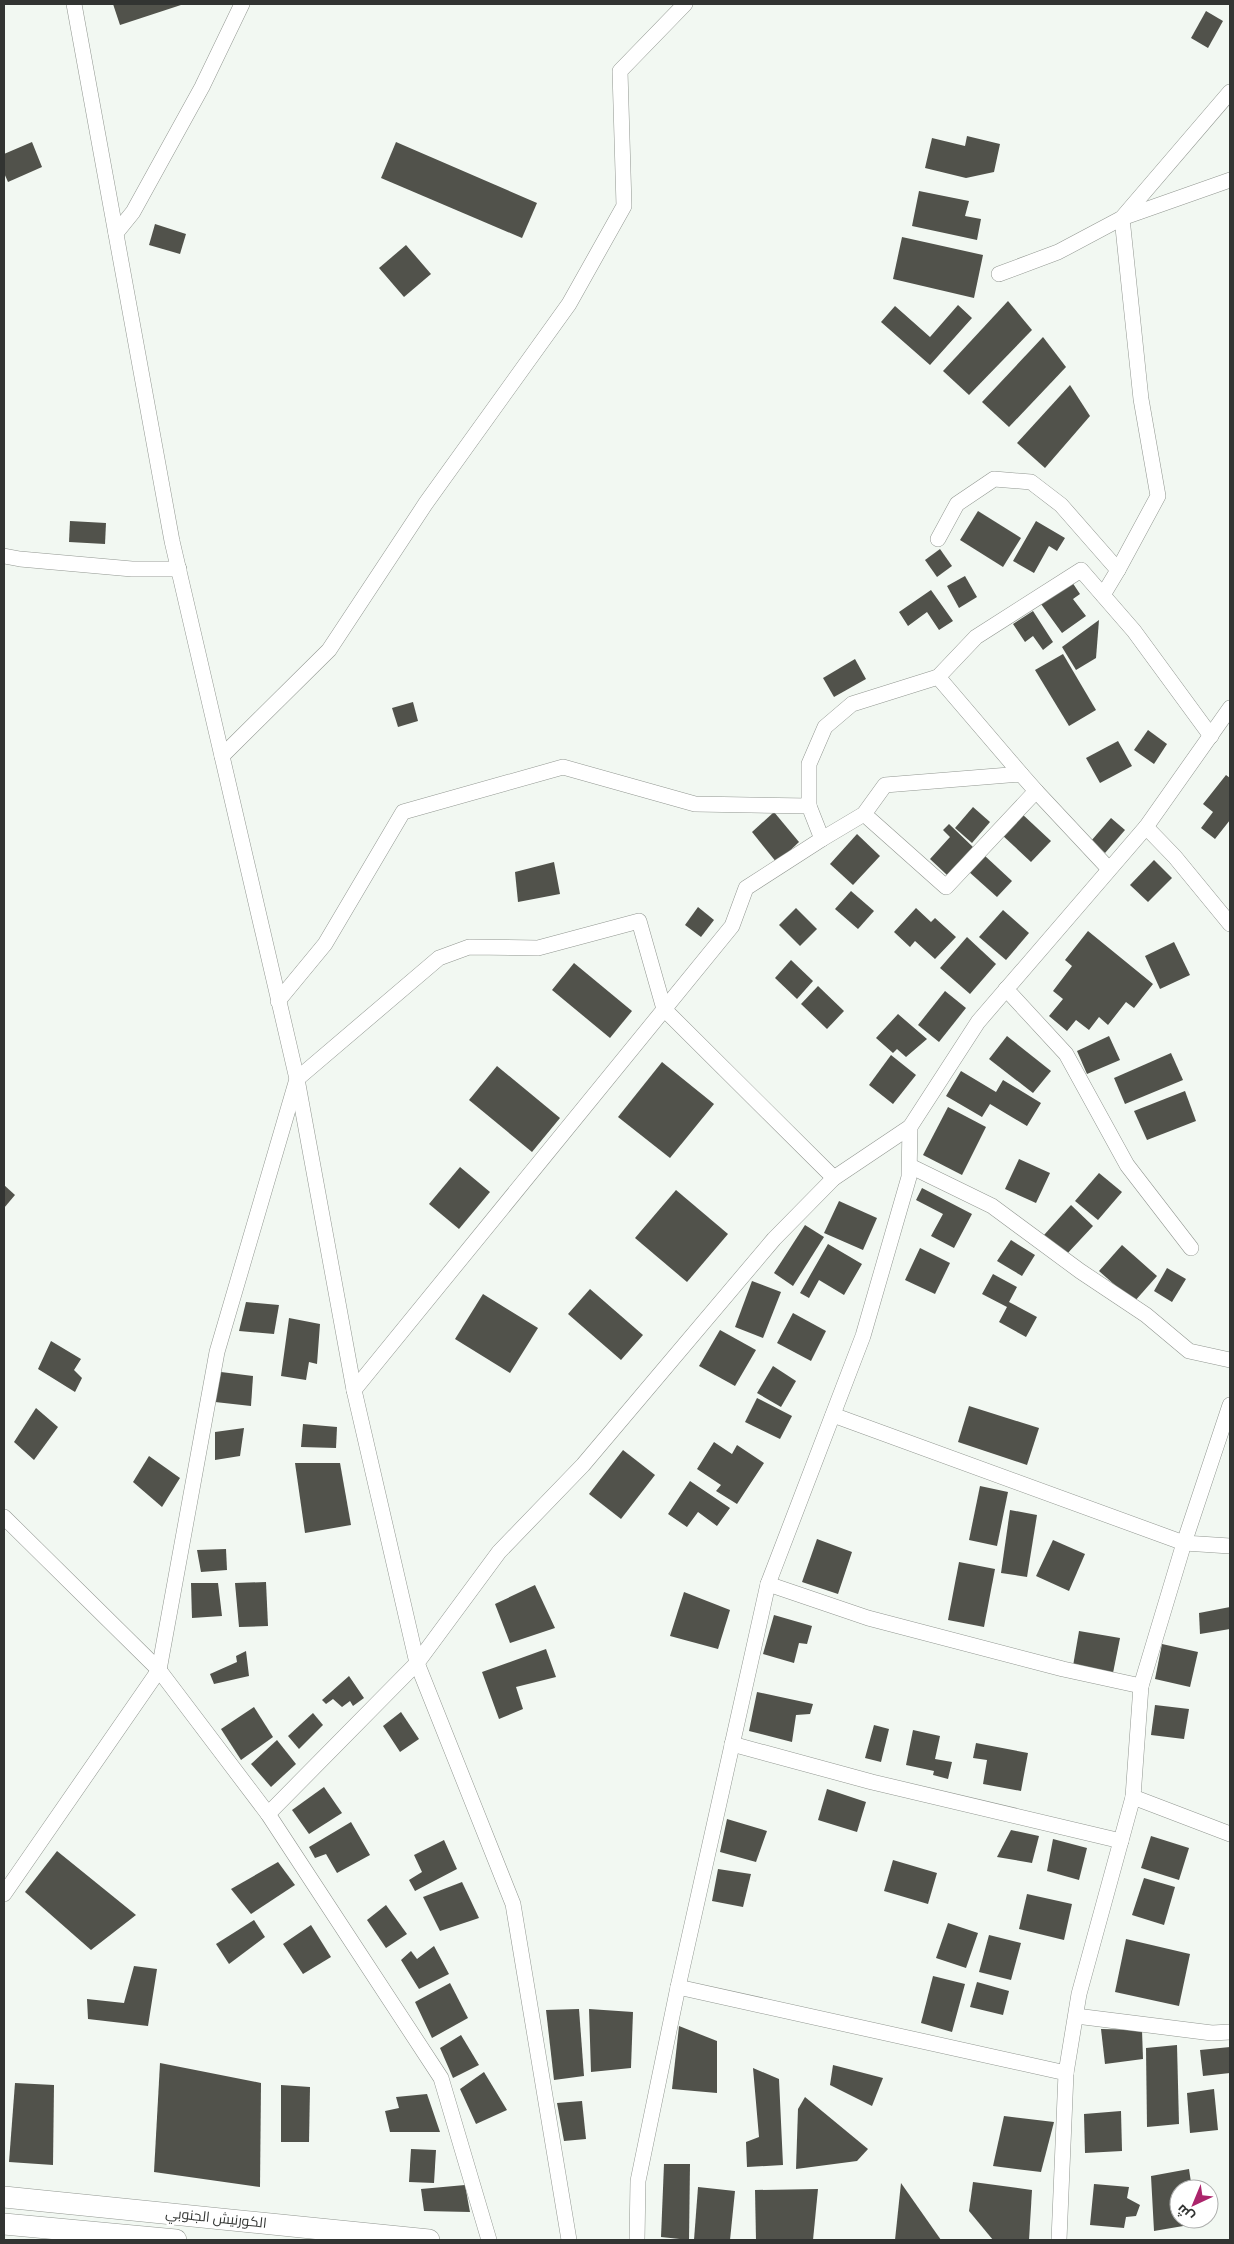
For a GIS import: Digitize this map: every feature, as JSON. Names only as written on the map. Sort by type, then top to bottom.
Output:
[{"type":"main road","name":"الكورنيش الجنوبي","points":[[4,2197],[429,2240]]},
{"type":"main road","name":"الكورنيش الجنوبي","points":[[4,2224],[176,2240]]},
{"type":"street","points":[[74,4],[178,569],[297,1079],[354,1390],[417,1663],[513,1904],[569,2240]]},
{"type":"street","points":[[116,233],[138,204],[202,87],[242,4]]},
{"type":"street","points":[[222,756],[329,650],[426,503],[569,304],[624,206],[620,71],[685,4]]},
{"type":"street","points":[[1103,595],[1158,496],[1141,399],[1122,218],[1230,92]]},
{"type":"street","points":[[999,274],[1058,252],[1122,218],[1230,180]]},
{"type":"street","points":[[938,539],[957,504],[994,480],[1031,482],[1061,504],[1118,570]]},
{"type":"street","points":[[4,556],[20,560],[132,569],[178,569]]},
{"type":"street","points":[[822,839],[809,806],[809,764],[825,727],[852,704],[938,677],[976,637],[1081,570],[1134,631],[1210,736]]},
{"type":"street","points":[[938,677],[1036,791],[1109,869]]},
{"type":"street","points":[[268,1814],[417,1663],[499,1552],[583,1465],[774,1239],[834,1178],[910,1127],[978,1022],[1146,827],[1230,708]]},
{"type":"street","points":[[278,1000],[325,944],[403,812],[563,767],[695,804],[809,806]]},
{"type":"street","points":[[354,1390],[732,926],[746,888],[864,814],[884,786],[1021,774]]},
{"type":"street","points":[[864,814],[946,887],[1036,791]]},
{"type":"street","points":[[1146,827],[1175,857],[1230,924]]},
{"type":"street","points":[[4,1894],[160,1670],[217,1352],[297,1079],[439,958],[468,947],[538,948],[639,921],[664,1010],[834,1178]]},
{"type":"street","points":[[1006,989],[1066,1054],[1127,1165],[1191,1248]]},
{"type":"street","points":[[637,2240],[638,2181],[678,1987],[768,1584],[863,1336],[909,1176],[910,1127]]},
{"type":"street","points":[[910,1166],[992,1206],[1080,1271],[1146,1315],[1189,1351],[1230,1360]]},
{"type":"street","points":[[1058,2240],[1066,2073],[1080,1994],[1133,1797],[1141,1686],[1184,1543],[1230,1405]]},
{"type":"street","points":[[833,1415],[1184,1543],[1230,1546]]},
{"type":"street","points":[[4,1516],[160,1670],[268,1814],[441,2078],[489,2240]]},
{"type":"street","points":[[768,1584],[868,1618],[1063,1669],[1141,1686]]},
{"type":"street","points":[[732,1744],[872,1782],[1121,1841]]},
{"type":"street","points":[[1133,1797],[1230,1834]]},
{"type":"street","points":[[678,1987],[1066,2073]]},
{"type":"street","points":[[1076,2016],[1212,2034],[1230,2032]]},
{"type":"building","points":[[113,4],[184,4],[120,25]]},
{"type":"building","points":[[1206,11],[1223,21],[1208,48],[1191,38]]},
{"type":"building","points":[[967,136],[1000,144],[994,172],[966,178],[925,168],[932,138],[965,146]]},
{"type":"building","points":[[32,142],[42,167],[8,182],[4,173],[4,154]]},
{"type":"building","points":[[396,142],[537,203],[522,238],[381,178]]},
{"type":"building","points":[[919,191],[969,201],[965,216],[981,219],[977,240],[912,226]]},
{"type":"building","points":[[155,224],[186,234],[180,254],[149,245]]},
{"type":"building","points":[[902,237],[983,255],[974,298],[893,279]]},
{"type":"building","points":[[406,245],[431,274],[404,297],[379,268]]},
{"type":"building","points":[[1008,301],[1032,330],[969,395],[943,371]]},
{"type":"building","points":[[958,305],[972,318],[930,365],[881,322],[895,306],[930,337]]},
{"type":"building","points":[[1043,337],[1066,367],[1009,427],[982,402]]},
{"type":"building","points":[[1070,385],[1090,416],[1045,468],[1017,443]]},
{"type":"building","points":[[978,511],[1021,538],[1003,567],[960,540]]},
{"type":"building","points":[[70,521],[106,523],[105,544],[69,542]]},
{"type":"building","points":[[1036,521],[1065,538],[1057,551],[1049,546],[1034,573],[1013,561]]},
{"type":"building","points":[[940,549],[952,566],[937,577],[925,560]]},
{"type":"building","points":[[965,576],[977,597],[959,608],[947,586]]},
{"type":"building","points":[[1072,582],[1080,594],[1073,599],[1086,616],[1062,633],[1041,604]]},
{"type":"building","points":[[931,590],[953,621],[939,630],[927,612],[908,626],[899,612]]},
{"type":"building","points":[[1033,611],[1053,642],[1043,650],[1033,636],[1025,642],[1013,624]]},
{"type":"building","points":[[1099,620],[1096,658],[1076,670],[1062,647]]},
{"type":"building","points":[[1063,654],[1096,710],[1069,726],[1035,670]]},
{"type":"building","points":[[855,659],[866,679],[834,697],[823,678]]},
{"type":"building","points":[[413,702],[418,721],[398,727],[392,708]]},
{"type":"building","points":[[1148,730],[1167,744],[1154,764],[1134,750]]},
{"type":"building","points":[[1118,741],[1132,766],[1100,783],[1086,758]]},
{"type":"building","points":[[1226,775],[1230,778],[1230,820],[1215,839],[1201,828],[1213,812],[1203,804]]},
{"type":"building","points":[[973,807],[990,822],[972,843],[955,828]]},
{"type":"building","points":[[774,812],[799,842],[777,863],[752,832]]},
{"type":"building","points":[[1021,813],[1051,841],[1031,862],[1001,834]]},
{"type":"building","points":[[1111,818],[1125,830],[1105,853],[1091,841]]},
{"type":"building","points":[[949,824],[973,847],[947,875],[930,859],[950,837],[943,830]]},
{"type":"building","points":[[857,834],[880,856],[853,885],[830,864]]},
{"type":"building","points":[[984,855],[1012,881],[997,897],[968,871]]},
{"type":"building","points":[[1154,860],[1172,878],[1148,902],[1130,885]]},
{"type":"building","points":[[554,862],[560,894],[518,902],[515,872]]},
{"type":"building","points":[[851,891],[874,911],[858,929],[835,909]]},
{"type":"building","points":[[698,907],[714,920],[701,937],[685,925]]},
{"type":"building","points":[[796,908],[817,929],[800,946],[779,925]]},
{"type":"building","points":[[916,908],[931,922],[935,918],[956,937],[935,959],[915,941],[910,947],[894,932]]},
{"type":"building","points":[[1003,910],[1029,933],[1006,960],[979,937]]},
{"type":"building","points":[[1088,931],[1153,984],[1134,1008],[1126,1002],[1108,1025],[1099,1017],[1089,1030],[1076,1020],[1067,1031],[1049,1016],[1063,999],[1053,991],[1072,966],[1065,960]]},
{"type":"building","points":[[967,937],[996,964],[970,994],[940,968]]},
{"type":"building","points":[[1174,942],[1190,975],[1160,989],[1145,956]]},
{"type":"building","points":[[791,960],[813,981],[797,999],[775,978]]},
{"type":"building","points":[[574,963],[632,1011],[610,1038],[552,990]]},
{"type":"building","points":[[818,986],[844,1011],[827,1029],[801,1004]]},
{"type":"building","points":[[945,991],[966,1008],[939,1042],[918,1025]]},
{"type":"building","points":[[898,1014],[927,1039],[906,1057],[897,1049],[893,1053],[876,1038]]},
{"type":"building","points":[[1007,1036],[1051,1071],[1033,1093],[989,1059]]},
{"type":"building","points":[[1109,1036],[1120,1060],[1087,1074],[1077,1051]]},
{"type":"building","points":[[1171,1053],[1183,1080],[1125,1104],[1114,1078]]},
{"type":"building","points":[[891,1055],[916,1075],[893,1104],[869,1085]]},
{"type":"building","points":[[662,1062],[714,1104],[670,1158],[618,1117]]},
{"type":"building","points":[[497,1066],[560,1118],[532,1152],[469,1100]]},
{"type":"building","points":[[961,1071],[996,1092],[1003,1080],[1041,1103],[1027,1126],[990,1104],[982,1117],[946,1096]]},
{"type":"building","points":[[1185,1091],[1196,1121],[1147,1140],[1134,1111]]},
{"type":"building","points":[[948,1107],[986,1127],[962,1175],[923,1155]]},
{"type":"building","points":[[1019,1159],[1050,1173],[1036,1203],[1005,1189]]},
{"type":"building","points":[[460,1167],[490,1192],[459,1229],[429,1204]]},
{"type":"building","points":[[1099,1173],[1122,1192],[1098,1220],[1075,1201]]},
{"type":"building","points":[[4,1185],[15,1195],[4,1208]]},
{"type":"building","points":[[922,1188],[972,1214],[954,1248],[931,1236],[943,1214],[916,1200]]},
{"type":"building","points":[[676,1190],[728,1234],[687,1282],[635,1238]]},
{"type":"building","points":[[839,1201],[877,1218],[863,1250],[824,1233]]},
{"type":"building","points":[[1071,1205],[1093,1226],[1066,1255],[1044,1235]]},
{"type":"building","points":[[805,1225],[824,1237],[793,1286],[774,1273]]},
{"type":"building","points":[[1011,1240],[1035,1255],[1022,1276],[997,1261]]},
{"type":"building","points":[[828,1244],[862,1264],[844,1295],[819,1280],[809,1298],[800,1293]]},
{"type":"building","points":[[1122,1245],[1157,1276],[1134,1302],[1099,1271]]},
{"type":"building","points":[[920,1248],[950,1263],[935,1294],[905,1280]]},
{"type":"building","points":[[1167,1268],[1186,1279],[1172,1302],[1154,1291]]},
{"type":"building","points":[[993,1274],[1017,1287],[1009,1302],[1037,1317],[1026,1337],[999,1322],[1007,1307],[982,1294]]},
{"type":"building","points":[[752,1281],[781,1292],[763,1338],[735,1327]]},
{"type":"building","points":[[590,1289],[643,1335],[621,1360],[568,1314]]},
{"type":"building","points":[[483,1294],[538,1328],[510,1373],[455,1339]]},
{"type":"building","points":[[246,1302],[279,1305],[274,1334],[239,1331]]},
{"type":"building","points":[[793,1313],[826,1331],[811,1361],[777,1343]]},
{"type":"building","points":[[289,1318],[320,1324],[317,1364],[309,1362],[306,1380],[281,1376]]},
{"type":"building","points":[[720,1330],[756,1350],[735,1386],[699,1366]]},
{"type":"building","points":[[51,1341],[81,1359],[74,1370],[82,1378],[75,1392],[38,1369]]},
{"type":"building","points":[[773,1366],[796,1381],[781,1407],[757,1393]]},
{"type":"building","points":[[221,1372],[253,1376],[251,1406],[215,1402]]},
{"type":"building","points":[[757,1398],[792,1416],[780,1439],[745,1422]]},
{"type":"building","points":[[969,1406],[1039,1428],[1027,1465],[958,1442]]},
{"type":"building","points":[[36,1408],[58,1427],[34,1460],[14,1442]]},
{"type":"building","points":[[303,1424],[337,1427],[336,1448],[301,1447]]},
{"type":"building","points":[[244,1428],[240,1456],[215,1460],[215,1432]]},
{"type":"building","points":[[714,1442],[732,1454],[737,1445],[764,1463],[737,1504],[716,1491],[721,1485],[697,1469]]},
{"type":"building","points":[[623,1450],[655,1475],[621,1519],[589,1494]]},
{"type":"building","points":[[149,1456],[180,1478],[162,1507],[133,1482]]},
{"type":"building","points":[[295,1463],[340,1463],[351,1525],[305,1533]]},
{"type":"building","points":[[690,1481],[730,1508],[717,1526],[698,1512],[687,1527],[668,1514]]},
{"type":"building","points":[[980,1486],[1008,1492],[997,1546],[969,1540]]},
{"type":"building","points":[[1010,1510],[1037,1515],[1027,1577],[1001,1573]]},
{"type":"building","points":[[817,1539],[852,1552],[838,1594],[802,1582]]},
{"type":"building","points":[[1053,1540],[1085,1554],[1069,1591],[1036,1576]]},
{"type":"building","points":[[226,1549],[227,1570],[201,1572],[197,1550]]},
{"type":"building","points":[[959,1562],[995,1569],[984,1627],[948,1620]]},
{"type":"building","points":[[266,1582],[268,1626],[239,1627],[235,1583]]},
{"type":"building","points":[[191,1583],[218,1583],[222,1616],[192,1618]]},
{"type":"building","points":[[535,1585],[555,1628],[510,1643],[495,1604]]},
{"type":"building","points":[[684,1592],[730,1610],[718,1649],[670,1636]]},
{"type":"building","points":[[1230,1607],[1230,1629],[1200,1634],[1199,1613]]},
{"type":"building","points":[[774,1615],[812,1626],[807,1644],[799,1643],[794,1663],[763,1654]]},
{"type":"building","points":[[1079,1631],[1120,1638],[1113,1673],[1073,1666]]},
{"type":"building","points":[[1162,1644],[1198,1652],[1190,1687],[1155,1679]]},
{"type":"building","points":[[546,1649],[556,1677],[516,1687],[523,1709],[499,1719],[482,1672]]},
{"type":"building","points":[[246,1651],[249,1676],[214,1684],[210,1674],[237,1662],[236,1656]]},
{"type":"building","points":[[349,1676],[364,1698],[353,1706],[350,1701],[342,1707],[333,1699],[326,1704],[322,1700]]},
{"type":"building","points":[[757,1692],[813,1704],[810,1714],[796,1715],[792,1742],[749,1731]]},
{"type":"building","points":[[1155,1705],[1189,1709],[1184,1739],[1151,1735]]},
{"type":"building","points":[[254,1707],[273,1737],[241,1760],[221,1729]]},
{"type":"building","points":[[401,1712],[419,1739],[400,1752],[383,1726]]},
{"type":"building","points":[[313,1713],[323,1725],[299,1749],[288,1736]]},
{"type":"building","points":[[874,1725],[889,1729],[881,1762],[865,1758]]},
{"type":"building","points":[[913,1730],[940,1736],[935,1759],[952,1762],[948,1779],[933,1775],[934,1771],[906,1765]]},
{"type":"building","points":[[277,1740],[296,1764],[271,1787],[251,1764]]},
{"type":"building","points":[[976,1743],[1028,1753],[1021,1791],[983,1784],[987,1760],[973,1758]]},
{"type":"building","points":[[324,1787],[342,1813],[309,1834],[292,1810]]},
{"type":"building","points":[[827,1789],[866,1802],[857,1832],[818,1820]]},
{"type":"building","points":[[727,1819],[767,1831],[756,1862],[720,1852]]},
{"type":"building","points":[[351,1822],[370,1855],[337,1873],[326,1854],[315,1858],[309,1847]]},
{"type":"building","points":[[1011,1830],[1039,1836],[1032,1863],[997,1857]]},
{"type":"building","points":[[1151,1836],[1189,1848],[1179,1880],[1141,1868]]},
{"type":"building","points":[[1053,1839],[1087,1848],[1079,1880],[1047,1871]]},
{"type":"building","points":[[444,1840],[457,1869],[415,1891],[409,1880],[422,1872],[414,1855]]},
{"type":"building","points":[[57,1851],[136,1915],[91,1950],[25,1892]]},
{"type":"building","points":[[893,1860],[937,1873],[928,1904],[884,1891]]},
{"type":"building","points":[[278,1862],[295,1885],[251,1914],[231,1889]]},
{"type":"building","points":[[718,1869],[751,1874],[743,1907],[712,1901]]},
{"type":"building","points":[[1144,1878],[1175,1887],[1164,1925],[1132,1915]]},
{"type":"building","points":[[462,1882],[479,1918],[440,1931],[423,1897]]},
{"type":"building","points":[[1027,1894],[1072,1904],[1064,1940],[1019,1929]]},
{"type":"building","points":[[386,1905],[407,1934],[386,1948],[367,1920]]},
{"type":"building","points":[[254,1920],[265,1937],[229,1964],[216,1944]]},
{"type":"building","points":[[948,1923],[978,1933],[966,1968],[936,1958]]},
{"type":"building","points":[[311,1925],[331,1957],[303,1974],[283,1944]]},
{"type":"building","points":[[989,1935],[1021,1943],[1011,1980],[979,1972]]},
{"type":"building","points":[[1126,1939],[1190,1954],[1179,2006],[1115,1992]]},
{"type":"building","points":[[434,1946],[449,1974],[419,1989],[401,1960],[411,1951],[417,1959]]},
{"type":"building","points":[[134,1966],[157,1969],[148,2026],[88,2019],[87,1999],[124,2003]]},
{"type":"building","points":[[933,1976],[965,1984],[952,2032],[921,2023]]},
{"type":"building","points":[[977,1982],[1009,1991],[1003,2015],[970,2007]]},
{"type":"building","points":[[450,1983],[468,2018],[432,2038],[415,2002]]},
{"type":"building","points":[[579,2009],[584,2076],[554,2080],[546,2010]]},
{"type":"building","points":[[589,2009],[633,2012],[631,2068],[591,2072]]},
{"type":"building","points":[[679,2026],[717,2041],[717,2093],[672,2089]]},
{"type":"building","points":[[1101,2029],[1142,2030],[1143,2059],[1105,2064]]},
{"type":"building","points":[[461,2035],[479,2065],[453,2078],[440,2048]]},
{"type":"building","points":[[1177,2045],[1179,2124],[1147,2127],[1146,2048]]},
{"type":"building","points":[[1230,2047],[1230,2073],[1203,2076],[1200,2050]]},
{"type":"building","points":[[160,2063],[261,2083],[260,2187],[154,2172]]},
{"type":"building","points":[[833,2065],[883,2078],[872,2106],[830,2085]]},
{"type":"building","points":[[753,2068],[779,2079],[783,2165],[747,2167],[746,2142],[759,2137]]},
{"type":"building","points":[[484,2072],[507,2110],[476,2124],[460,2089]]},
{"type":"building","points":[[15,2083],[54,2085],[53,2165],[9,2162]]},
{"type":"building","points":[[281,2085],[310,2087],[309,2142],[281,2142]]},
{"type":"building","points":[[1214,2089],[1218,2130],[1190,2133],[1187,2093]]},
{"type":"building","points":[[427,2094],[440,2132],[390,2132],[385,2111],[399,2108],[396,2097]]},
{"type":"building","points":[[805,2097],[868,2149],[857,2161],[796,2169],[798,2109]]},
{"type":"building","points":[[582,2101],[586,2139],[564,2141],[557,2103]]},
{"type":"building","points":[[1121,2111],[1122,2151],[1085,2153],[1084,2114]]},
{"type":"building","points":[[1004,2116],[1054,2122],[1041,2172],[993,2166]]},
{"type":"building","points":[[411,2149],[436,2150],[434,2183],[409,2182]]},
{"type":"building","points":[[664,2164],[690,2164],[689,2240],[661,2237]]},
{"type":"building","points":[[1189,2169],[1190,2179],[1169,2179],[1169,2228],[1154,2231],[1151,2176]]},
{"type":"building","points":[[973,2182],[1032,2190],[1029,2240],[993,2240],[969,2211]]},
{"type":"building","points":[[901,2183],[941,2240],[895,2240]]},
{"type":"building","points":[[1094,2184],[1129,2187],[1127,2198],[1140,2205],[1136,2216],[1126,2217],[1124,2228],[1090,2225]]},
{"type":"building","points":[[465,2185],[470,2212],[424,2211],[421,2189]]},
{"type":"building","points":[[698,2187],[735,2191],[730,2240],[694,2240]]},
{"type":"building","points":[[818,2189],[813,2240],[756,2240],[755,2190]]}]
